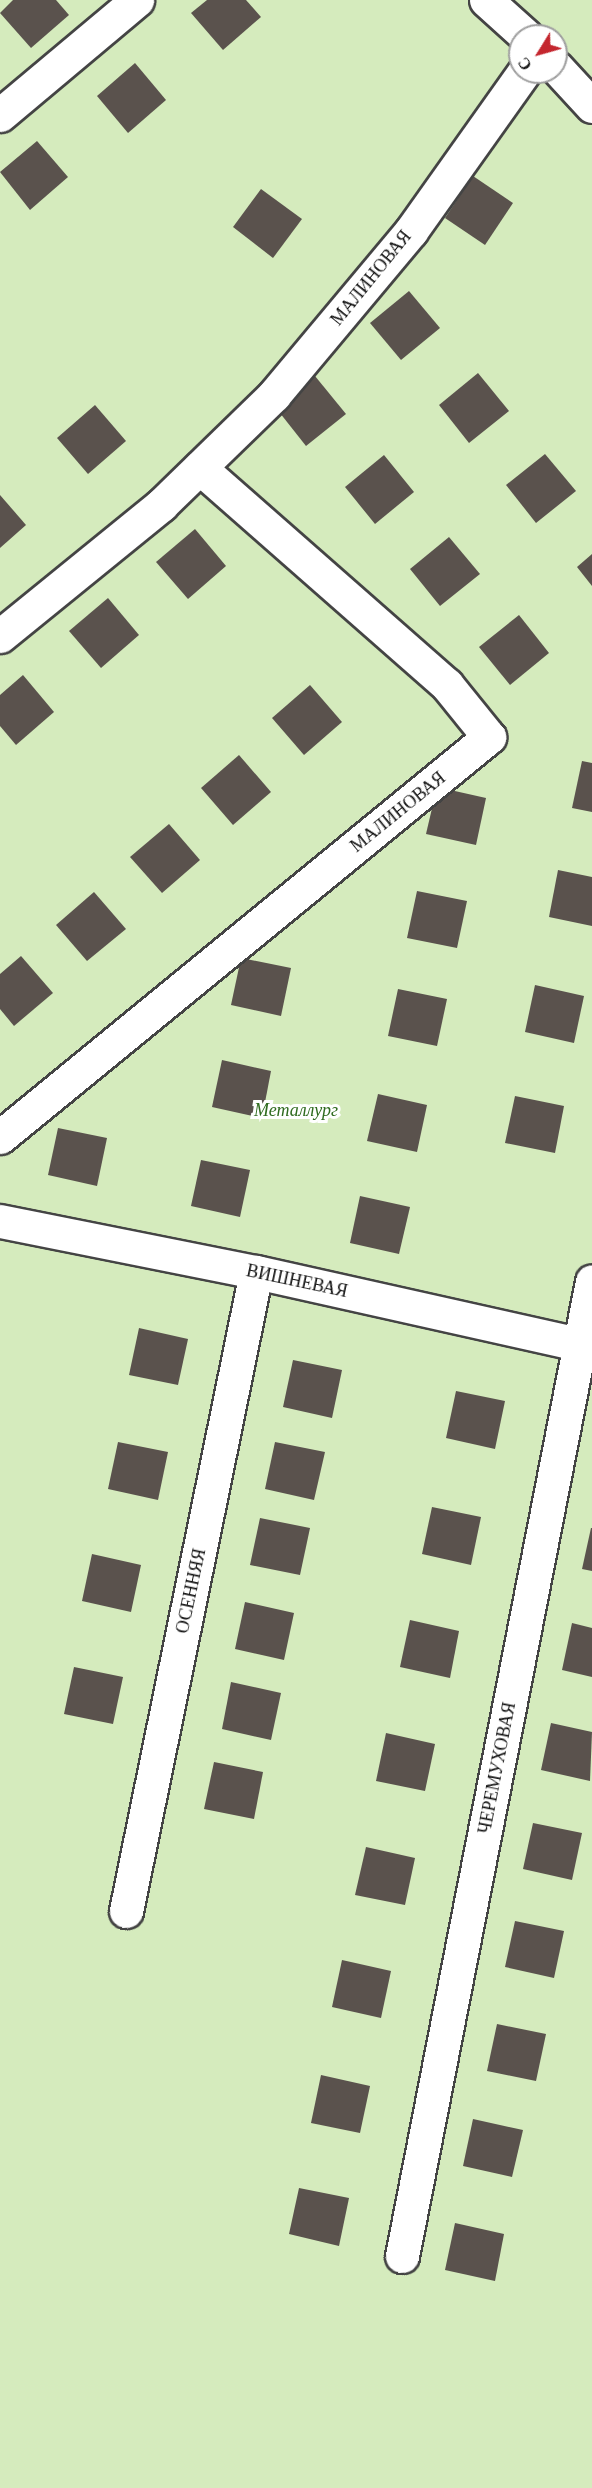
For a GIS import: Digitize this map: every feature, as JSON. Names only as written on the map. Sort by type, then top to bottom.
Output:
[{"type":"street","points":[[0,114],[136,0]]},
{"type":"street","points":[[568,80],[592,106]]},
{"type":"street","name":"МАЛИНОВАЯ","points":[[0,636],[161,505],[274,395],[403,240],[515,84]]},
{"type":"street","name":"МАЛИНОВАЯ","points":[[0,1137],[489,737],[447,685],[200,468]]},
{"type":"street","name":"ВИШНЕВАЯ","points":[[0,1221],[256,1272],[586,1346]]},
{"type":"street","name":"ОСЕННЯЯ","points":[[126,1911],[256,1272]]},
{"type":"street","name":"ЧЕРЕМУХОВАЯ","points":[[402,2256],[586,1346],[592,1281]]},
{"type":"green space","name":"Металлург","points":[[0,0],[592,0],[592,2488],[0,2488]]},
{"type":"building","points":[[13,0],[56,0],[69,15],[31,48],[0,13]]},
{"type":"building","points":[[207,0],[246,0],[261,17],[223,50],[191,13]]},
{"type":"building","points":[[135,63],[166,100],[128,133],[97,96]]},
{"type":"building","points":[[37,141],[68,177],[30,210],[0,172]]},
{"type":"building","points":[[473,176],[513,203],[485,245],[445,218]]},
{"type":"building","points":[[261,189],[302,219],[273,258],[233,227]]},
{"type":"building","points":[[409,291],[440,328],[401,360],[370,323]]},
{"type":"building","points":[[478,373],[509,411],[469,443],[439,405]]},
{"type":"building","points":[[315,376],[346,414],[306,446],[276,408]]},
{"type":"building","points":[[95,405],[126,441],[88,474],[57,438]]},
{"type":"building","points":[[545,454],[576,491],[536,523],[506,485]]},
{"type":"building","points":[[384,455],[414,492],[375,524],[345,487]]},
{"type":"building","points":[[0,495],[26,525],[0,548]]},
{"type":"building","points":[[195,529],[226,566],[188,599],[156,562]]},
{"type":"building","points":[[449,537],[480,574],[440,606],[410,569]]},
{"type":"building","points":[[592,554],[592,586],[577,567]]},
{"type":"building","points":[[108,598],[139,635],[101,668],[69,631]]},
{"type":"building","points":[[519,615],[549,653],[510,685],[479,647]]},
{"type":"building","points":[[23,675],[54,712],[16,745],[0,726],[0,695]]},
{"type":"building","points":[[310,685],[342,722],[304,755],[272,718]]},
{"type":"building","points":[[239,755],[271,792],[233,825],[201,788]]},
{"type":"building","points":[[582,761],[592,763],[592,812],[572,808]]},
{"type":"building","points":[[437,787],[486,798],[476,845],[426,834]]},
{"type":"building","points":[[169,824],[200,860],[162,893],[130,857]]},
{"type":"building","points":[[558,870],[592,877],[592,926],[549,917]]},
{"type":"building","points":[[417,891],[467,901],[457,948],[407,938]]},
{"type":"building","points":[[94,892],[126,929],[87,961],[56,925]]},
{"type":"building","points":[[21,956],[53,993],[14,1026],[0,1009],[0,974]]},
{"type":"building","points":[[241,958],[291,968],[281,1016],[231,1005]]},
{"type":"building","points":[[535,985],[584,996],[574,1043],[525,1032]]},
{"type":"building","points":[[398,989],[447,999],[437,1046],[388,1036]]},
{"type":"building","points":[[222,1060],[271,1071],[262,1118],[212,1107]]},
{"type":"building","points":[[378,1094],[427,1105],[417,1152],[367,1141]]},
{"type":"building","points":[[515,1096],[564,1106],[555,1153],[505,1143]]},
{"type":"building","points":[[58,1128],[107,1138],[97,1186],[48,1175]]},
{"type":"building","points":[[201,1160],[250,1170],[240,1217],[191,1206]]},
{"type":"building","points":[[360,1196],[410,1207],[399,1254],[350,1243]]},
{"type":"building","points":[[139,1328],[188,1339],[178,1385],[129,1375]]},
{"type":"building","points":[[293,1360],[342,1370],[332,1418],[283,1407]]},
{"type":"building","points":[[456,1391],[505,1401],[495,1449],[446,1438]]},
{"type":"building","points":[[118,1442],[168,1452],[158,1500],[108,1489]]},
{"type":"building","points":[[275,1442],[325,1452],[314,1500],[265,1489]]},
{"type":"building","points":[[432,1507],[481,1517],[471,1565],[422,1554]]},
{"type":"building","points":[[260,1518],[310,1528],[300,1575],[250,1565]]},
{"type":"building","points":[[592,1528],[592,1571],[582,1569]]},
{"type":"building","points":[[92,1554],[141,1565],[131,1612],[82,1601]]},
{"type":"building","points":[[245,1602],[294,1613],[284,1660],[235,1649]]},
{"type":"building","points":[[410,1620],[459,1631],[450,1678],[400,1667]]},
{"type":"building","points":[[572,1623],[592,1628],[592,1677],[562,1670]]},
{"type":"building","points":[[74,1667],[123,1677],[113,1724],[64,1714]]},
{"type":"building","points":[[231,1682],[281,1693],[271,1740],[222,1729]]},
{"type":"building","points":[[551,1723],[592,1732],[590,1781],[541,1770]]},
{"type":"building","points":[[386,1733],[435,1744],[425,1791],[376,1781]]},
{"type":"building","points":[[214,1762],[263,1772],[254,1819],[204,1809]]},
{"type":"building","points":[[533,1823],[582,1833],[572,1880],[523,1869]]},
{"type":"building","points":[[366,1847],[415,1858],[405,1905],[355,1895]]},
{"type":"building","points":[[515,1921],[564,1931],[554,1978],[505,1967]]},
{"type":"building","points":[[342,1960],[391,1971],[381,2018],[332,2007]]},
{"type":"building","points":[[497,2024],[546,2034],[536,2081],[487,2071]]},
{"type":"building","points":[[321,2075],[370,2086],[360,2133],[311,2123]]},
{"type":"building","points":[[473,2119],[523,2130],[512,2177],[463,2166]]},
{"type":"building","points":[[299,2188],[349,2198],[339,2246],[289,2234]]},
{"type":"building","points":[[455,2223],[504,2234],[495,2281],[445,2270]]}]
